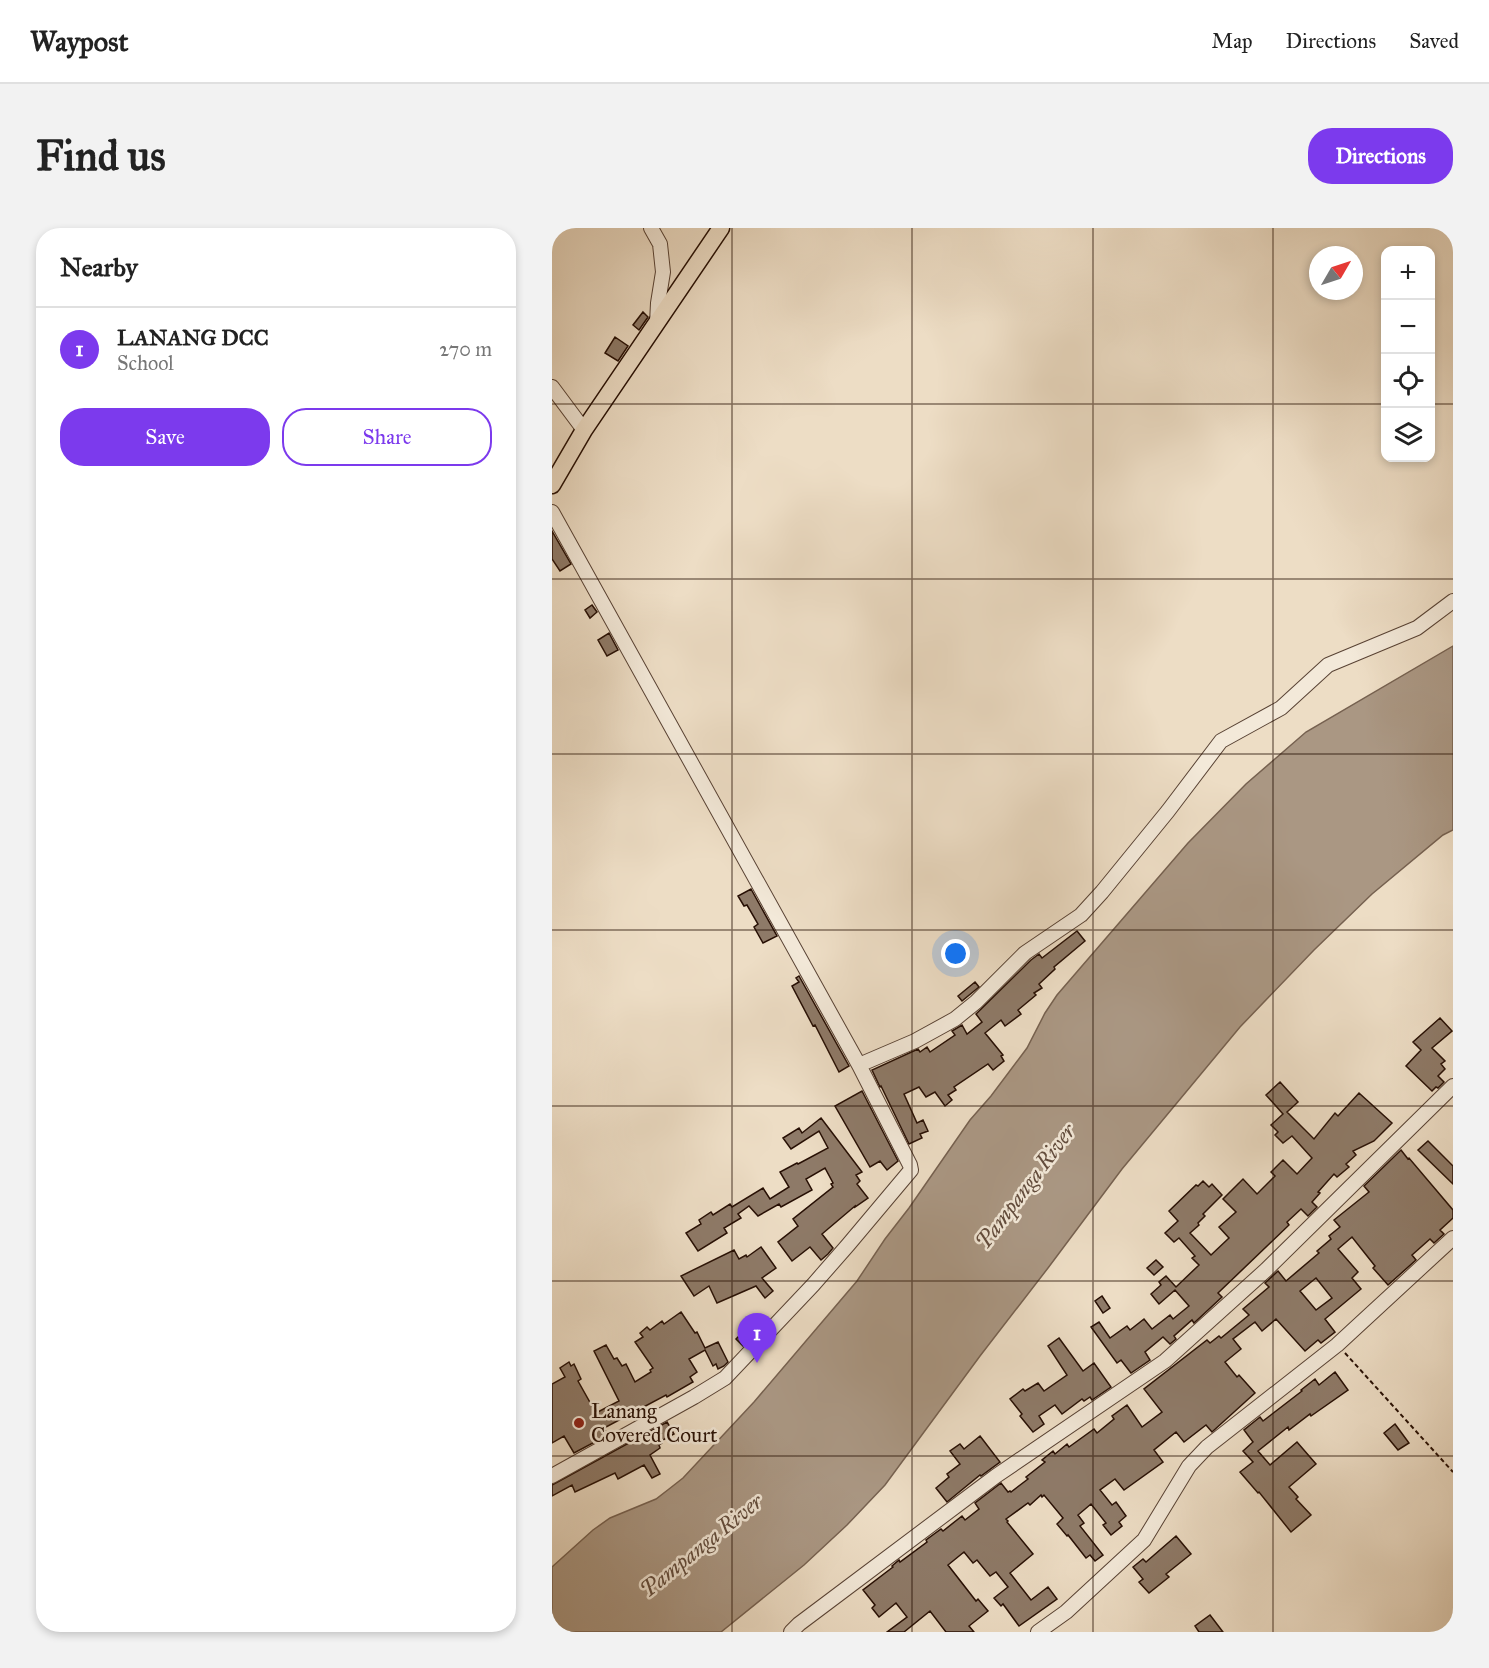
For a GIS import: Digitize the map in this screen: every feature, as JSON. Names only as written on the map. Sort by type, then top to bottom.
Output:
[{"type":"main road","points":[[552,485],[584,430],[716,231]]},
{"type":"street","points":[[651,228],[660,244],[663,272],[657,323]]},
{"type":"street","points":[[552,387],[584,430]]},
{"type":"street","points":[[552,513],[859,1065],[911,1170],[820,1277],[724,1378],[552,1476]]},
{"type":"street","points":[[859,1065],[930,1034],[955,1019],[976,1002],[1025,953],[1081,915],[1161,820],[1221,741],[1281,708],[1328,665],[1417,628],[1453,601]]},
{"type":"street","points":[[791,1632],[996,1476],[1165,1361],[1266,1270],[1453,1086]]},
{"type":"street","points":[[1038,1632],[1066,1612],[1144,1540],[1189,1466],[1207,1447],[1337,1345],[1453,1238]]},
{"type":"path","points":[[1337,1345],[1453,1472]]},
{"type":"water","name":"Pampanga River","points":[[1453,646],[1453,830],[1443,835],[1372,894],[1240,1027],[1122,1169],[885,1485],[804,1565],[721,1632],[552,1632],[552,1567],[593,1530],[610,1518],[656,1499],[683,1478],[754,1402],[857,1281],[970,1120],[1027,1048],[1057,995],[1188,843],[1246,784],[1306,732]]},
{"type":"building","points":[[643,312],[648,317],[639,330],[633,325]]},
{"type":"building","points":[[615,337],[628,346],[618,361],[605,353]]},
{"type":"building","points":[[552,531],[571,564],[560,571],[552,559]]},
{"type":"building","points":[[592,605],[597,612],[590,618],[585,610]]},
{"type":"building","points":[[609,633],[618,650],[607,656],[598,640]]},
{"type":"building","points":[[751,889],[777,936],[763,943],[754,927],[758,924],[747,905],[744,906],[738,896]]},
{"type":"building","points":[[1077,931],[1085,941],[1054,967],[1055,969],[1039,984],[1042,988],[1018,1010],[1021,1014],[1005,1026],[1001,1020],[985,1033],[1003,1055],[1001,1056],[1004,1061],[993,1070],[988,1064],[954,1087],[956,1090],[948,1095],[952,1100],[945,1106],[935,1092],[926,1097],[919,1087],[904,1094],[917,1123],[923,1120],[928,1131],[920,1134],[922,1138],[909,1144],[872,1070],[918,1049],[920,1052],[927,1047],[930,1052],[955,1035],[952,1031],[962,1025],[967,1034],[982,1022],[976,1014],[1031,960],[1039,954],[1042,958]]},
{"type":"building","points":[[799,976],[849,1066],[839,1072],[792,986],[799,982],[796,978]]},
{"type":"building","points":[[975,982],[979,987],[962,1001],[958,996]]},
{"type":"building","points":[[1440,1018],[1452,1031],[1432,1048],[1445,1061],[1441,1064],[1445,1069],[1438,1076],[1444,1082],[1432,1091],[1406,1066],[1421,1050],[1413,1042]]},
{"type":"building","points":[[1280,1082],[1298,1102],[1287,1112],[1314,1139],[1335,1113],[1338,1116],[1359,1093],[1392,1123],[1374,1141],[1353,1151],[1356,1155],[1346,1164],[1349,1167],[1337,1177],[1334,1174],[1318,1192],[1320,1193],[1312,1202],[1317,1207],[1308,1216],[1301,1209],[1287,1222],[1289,1225],[1218,1293],[1222,1297],[1194,1323],[1192,1320],[1174,1336],[1176,1339],[1170,1344],[1163,1337],[1145,1352],[1150,1360],[1131,1373],[1121,1360],[1117,1363],[1091,1327],[1099,1322],[1110,1338],[1127,1326],[1130,1330],[1144,1319],[1152,1329],[1170,1315],[1173,1319],[1189,1306],[1175,1290],[1159,1304],[1151,1294],[1161,1285],[1159,1282],[1166,1276],[1176,1287],[1199,1265],[1192,1258],[1195,1256],[1179,1238],[1174,1242],[1165,1233],[1178,1221],[1169,1211],[1196,1185],[1198,1186],[1203,1181],[1209,1187],[1212,1184],[1222,1195],[1203,1214],[1205,1216],[1198,1223],[1199,1225],[1190,1233],[1211,1255],[1229,1238],[1219,1227],[1236,1212],[1223,1199],[1243,1179],[1257,1194],[1275,1176],[1271,1172],[1283,1160],[1297,1174],[1312,1158],[1292,1136],[1283,1143],[1275,1135],[1278,1132],[1271,1125],[1283,1114],[1266,1095]]},
{"type":"building","points":[[862,1091],[898,1161],[887,1170],[880,1161],[870,1167],[835,1106]]},
{"type":"building","points":[[821,1118],[862,1172],[856,1175],[860,1181],[857,1184],[868,1198],[822,1234],[833,1248],[828,1254],[821,1260],[810,1247],[792,1261],[778,1242],[798,1226],[793,1219],[833,1187],[825,1168],[806,1179],[812,1190],[781,1207],[779,1204],[758,1216],[749,1206],[738,1214],[741,1218],[724,1228],[727,1233],[698,1251],[686,1233],[701,1224],[699,1220],[711,1212],[713,1215],[730,1204],[732,1207],[763,1188],[770,1199],[789,1187],[780,1172],[828,1148],[819,1131],[791,1149],[783,1138],[799,1128],[802,1133]]},
{"type":"building","points":[[1428,1141],[1453,1166],[1453,1184],[1418,1150]]},
{"type":"building","points":[[1401,1150],[1453,1210],[1453,1218],[1440,1230],[1444,1234],[1434,1243],[1430,1239],[1412,1255],[1416,1260],[1388,1285],[1352,1237],[1338,1249],[1358,1272],[1352,1278],[1361,1289],[1325,1319],[1335,1332],[1321,1343],[1318,1340],[1305,1351],[1276,1319],[1262,1331],[1255,1322],[1233,1339],[1241,1349],[1225,1362],[1237,1377],[1239,1375],[1255,1393],[1212,1432],[1206,1425],[1184,1442],[1176,1432],[1154,1450],[1163,1462],[1124,1490],[1115,1479],[1100,1490],[1112,1505],[1116,1502],[1126,1516],[1119,1522],[1122,1526],[1111,1535],[1103,1525],[1106,1523],[1091,1504],[1078,1515],[1084,1523],[1080,1526],[1103,1555],[1095,1561],[1090,1555],[1086,1558],[1057,1524],[1063,1518],[1044,1495],[1006,1519],[1033,1554],[1010,1573],[1031,1600],[1048,1587],[1057,1599],[1019,1626],[1003,1604],[1001,1606],[994,1598],[1008,1587],[996,1572],[990,1576],[977,1560],[973,1563],[964,1552],[948,1565],[976,1601],[978,1599],[988,1611],[969,1626],[974,1632],[946,1632],[930,1611],[904,1632],[887,1632],[907,1617],[896,1603],[879,1617],[872,1608],[875,1605],[863,1590],[941,1529],[943,1531],[962,1516],[965,1520],[979,1509],[975,1503],[1001,1483],[1008,1492],[1011,1492],[1028,1479],[1026,1477],[1045,1462],[1042,1460],[1053,1451],[1055,1454],[1067,1444],[1069,1447],[1094,1429],[1097,1433],[1114,1419],[1112,1416],[1127,1405],[1142,1427],[1162,1412],[1144,1389],[1207,1340],[1210,1343],[1219,1336],[1221,1338],[1249,1315],[1243,1309],[1269,1287],[1265,1283],[1278,1271],[1286,1281],[1319,1253],[1317,1251],[1331,1239],[1329,1236],[1340,1227],[1334,1220],[1369,1192],[1364,1186]],"holes":[[[1316,1278],[1332,1298],[1316,1310],[1300,1291]]]},
{"type":"building","points":[[761,1247],[776,1268],[762,1278],[773,1291],[765,1298],[756,1286],[717,1303],[709,1286],[694,1296],[681,1276],[734,1250],[739,1259],[746,1255],[747,1257]]},
{"type":"building","points":[[1156,1260],[1163,1267],[1154,1275],[1147,1268]]},
{"type":"building","points":[[1102,1296],[1110,1308],[1103,1313],[1095,1301]]},
{"type":"building","points":[[681,1312],[695,1333],[697,1332],[705,1348],[718,1342],[728,1362],[718,1369],[716,1364],[713,1366],[705,1350],[689,1359],[697,1372],[690,1377],[693,1382],[604,1428],[608,1435],[574,1453],[564,1436],[552,1443],[552,1384],[565,1377],[560,1368],[569,1362],[571,1366],[574,1364],[581,1379],[578,1381],[596,1413],[619,1401],[594,1351],[606,1345],[614,1359],[617,1358],[622,1366],[626,1364],[635,1382],[651,1372],[653,1368],[635,1342],[643,1337],[640,1333],[647,1327],[650,1330],[662,1321],[664,1324]]},
{"type":"building","points":[[743,1332],[750,1339],[743,1346],[736,1339]]},
{"type":"building","points":[[1059,1338],[1083,1371],[1094,1363],[1111,1387],[1092,1400],[1090,1397],[1084,1401],[1082,1399],[1062,1414],[1055,1405],[1039,1416],[1044,1424],[1033,1432],[1010,1399],[1023,1389],[1025,1391],[1038,1383],[1044,1391],[1067,1375],[1048,1346]]},
{"type":"building","points":[[1335,1372],[1348,1390],[1289,1430],[1288,1427],[1258,1451],[1270,1465],[1297,1442],[1316,1464],[1289,1487],[1298,1497],[1296,1499],[1311,1515],[1291,1532],[1240,1472],[1253,1462],[1243,1451],[1253,1442],[1244,1430],[1260,1417],[1263,1421],[1315,1379],[1319,1385]]},
{"type":"building","points":[[667,1422],[674,1434],[661,1441],[660,1448],[650,1455],[660,1474],[652,1478],[644,1465],[618,1479],[615,1473],[575,1492],[572,1485],[552,1496],[552,1485]]},
{"type":"building","points":[[1395,1424],[1409,1443],[1398,1450],[1384,1433]]},
{"type":"building","points":[[980,1436],[1000,1462],[947,1502],[936,1488],[949,1477],[947,1474],[960,1464],[950,1451],[960,1444],[964,1449]]},
{"type":"building","points":[[1176,1536],[1191,1554],[1166,1574],[1169,1577],[1149,1593],[1139,1582],[1143,1579],[1133,1567],[1143,1559],[1146,1562]]},
{"type":"building","points":[[1210,1615],[1223,1632],[1199,1632],[1195,1626]]},
{"type":"place","name":"LANANG DCC","points":[[757,1363]]},
{"type":"place","name":"Lanang Covered Court","points":[[579,1423]]}]
